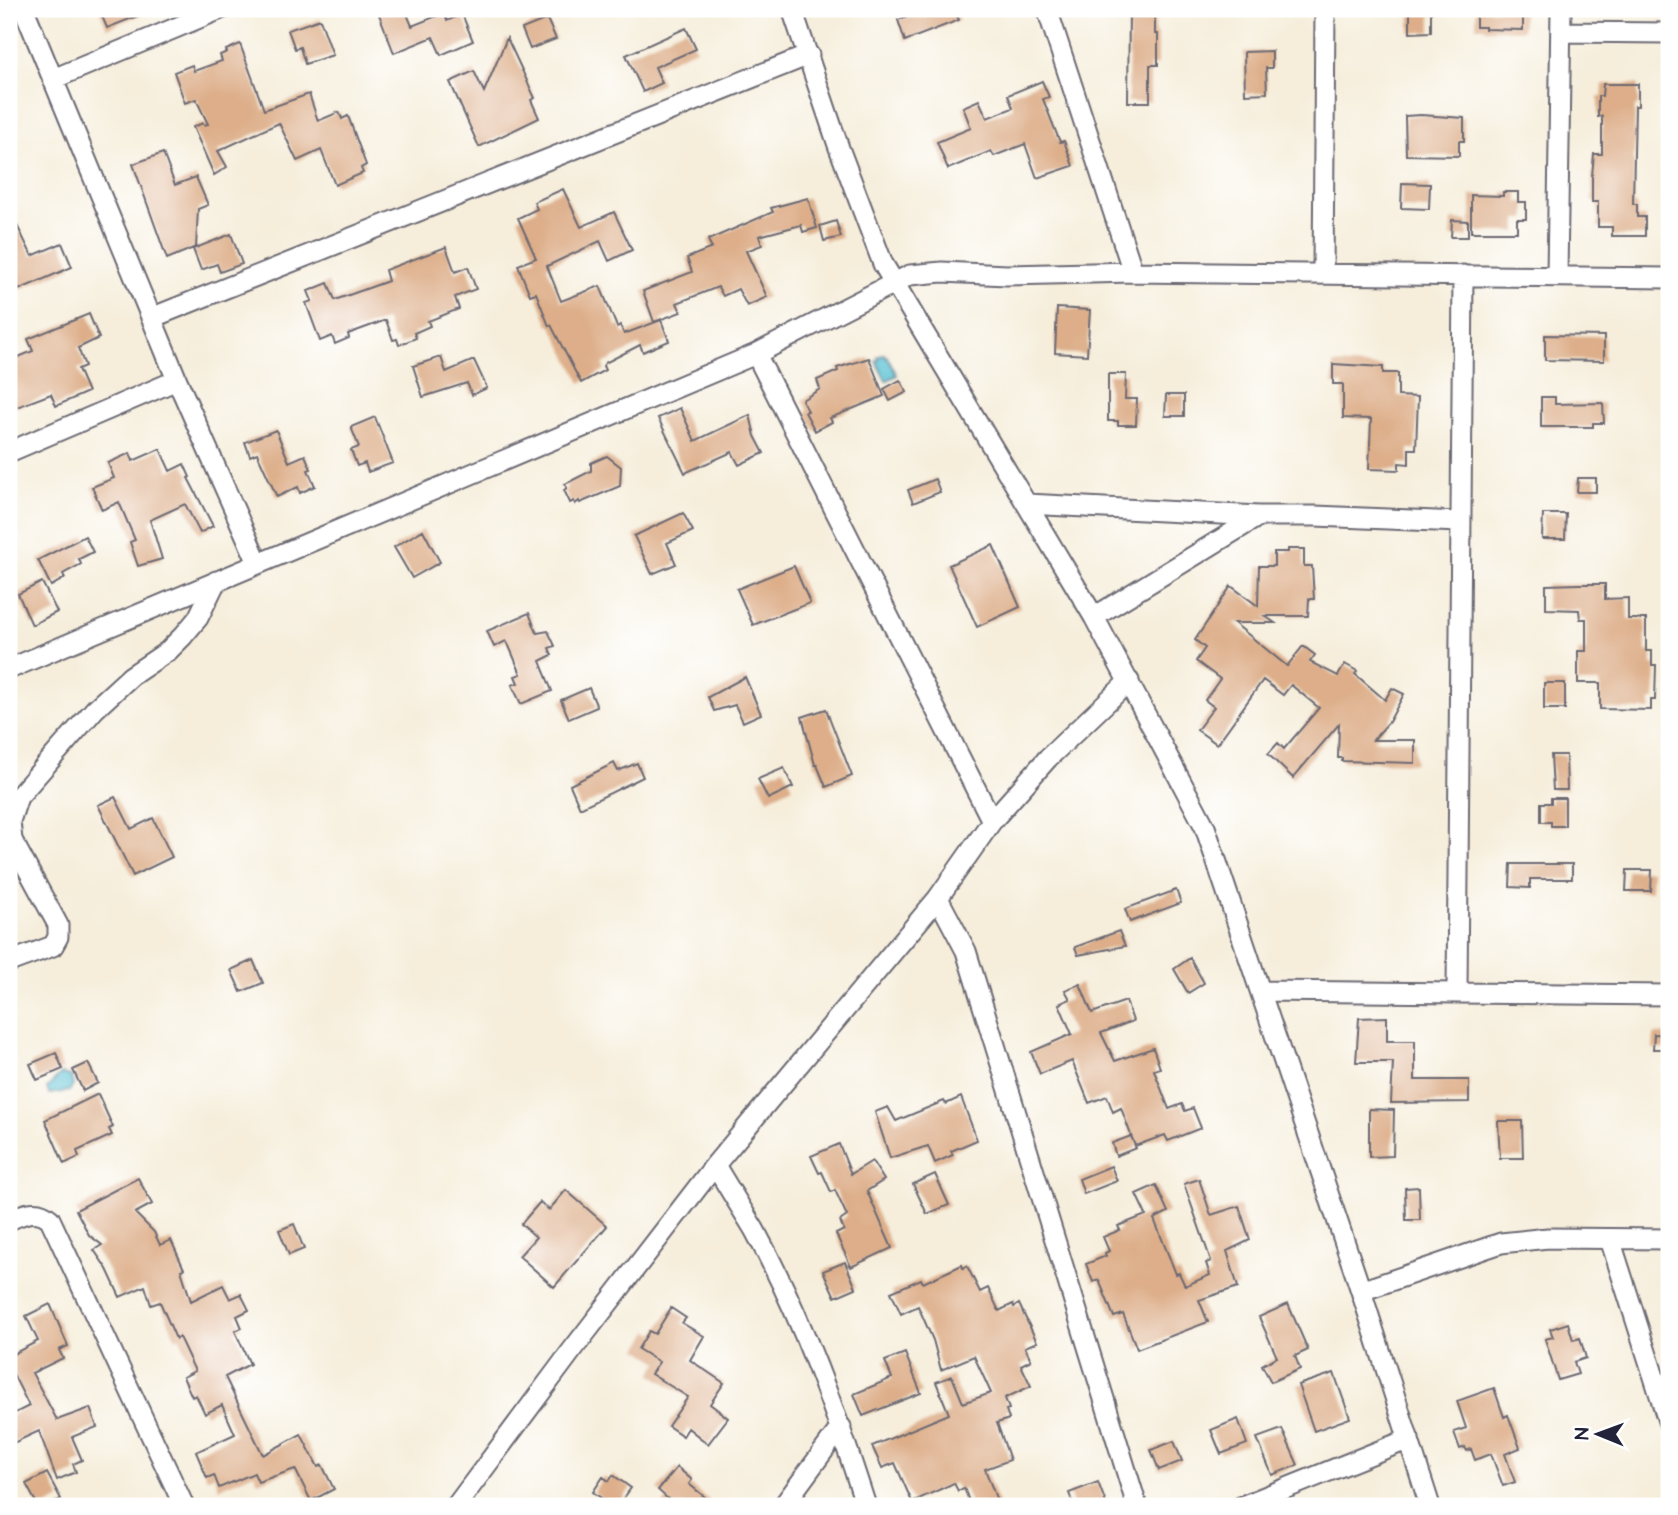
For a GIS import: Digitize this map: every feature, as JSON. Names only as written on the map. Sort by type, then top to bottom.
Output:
[{"type":"street","points":[[24,9],[177,380],[258,563]]},
{"type":"street","points":[[53,79],[221,9]]},
{"type":"street","points":[[792,9],[869,230],[893,283],[1094,617],[1205,827],[1361,1291],[1430,1506]]},
{"type":"street","points":[[1047,9],[1133,272]]},
{"type":"street","points":[[1323,274],[1325,9]]},
{"type":"street","points":[[1557,276],[1561,9]]},
{"type":"street","points":[[1561,32],[1669,33]]},
{"type":"street","points":[[151,318],[809,55]]},
{"type":"street","points":[[9,668],[756,354],[865,300],[906,276],[928,273],[1007,275],[1133,272],[1669,278]]},
{"type":"street","points":[[1457,992],[1463,275]]},
{"type":"street","points":[[756,354],[992,821]]},
{"type":"street","points":[[9,452],[177,380]]},
{"type":"street","points":[[1027,504],[1259,516],[1460,522]]},
{"type":"street","points":[[1094,617],[1259,516]]},
{"type":"street","points":[[9,962],[53,946],[58,937],[58,925],[12,841],[10,821],[18,797],[95,709],[131,676],[168,651],[183,636],[198,618],[216,581]]},
{"type":"street","points":[[456,1506],[715,1165],[938,898],[992,821],[1048,758],[1129,681]]},
{"type":"street","points":[[938,898],[966,951],[1137,1506]]},
{"type":"street","points":[[1261,990],[1669,995]]},
{"type":"street","points":[[715,1165],[754,1231],[813,1355],[841,1427],[866,1506]]},
{"type":"street","points":[[9,1220],[30,1212],[42,1213],[50,1219],[184,1506]]},
{"type":"street","points":[[1361,1291],[1500,1243],[1548,1238],[1669,1239]]},
{"type":"street","points":[[1610,1239],[1669,1423]]},
{"type":"street","points":[[783,1506],[841,1427]]},
{"type":"street","points":[[1242,1506],[1409,1439]]},
{"type":"water","points":[[884,354],[897,375],[886,381],[876,361]]},
{"type":"water","points":[[61,1074],[71,1076],[73,1086],[69,1091],[49,1094],[47,1088]]},
{"type":"building","points":[[99,9],[152,9],[153,10],[107,28]]},
{"type":"building","points":[[377,9],[405,9],[412,26],[444,13],[447,21],[462,14],[473,41],[441,55],[433,37],[394,53]]},
{"type":"building","points":[[928,9],[954,9],[959,20],[905,41],[898,20]]},
{"type":"building","points":[[1129,9],[1155,9],[1158,65],[1150,65],[1150,102],[1128,102]]},
{"type":"building","points":[[1410,9],[1431,9],[1431,32],[1410,33]]},
{"type":"building","points":[[1476,9],[1523,9],[1523,30],[1476,27]]},
{"type":"building","points":[[320,19],[333,55],[305,64],[300,47],[295,49],[288,30]]},
{"type":"building","points":[[547,19],[556,39],[530,49],[522,29]]},
{"type":"building","points":[[686,28],[696,49],[655,67],[662,83],[643,92],[626,55]]},
{"type":"building","points":[[507,38],[535,98],[531,100],[539,118],[479,147],[450,82],[474,71],[484,92]]},
{"type":"building","points":[[240,44],[264,110],[309,94],[318,121],[339,112],[342,119],[348,116],[366,165],[361,168],[363,173],[335,185],[321,150],[297,161],[279,123],[218,151],[227,167],[214,175],[193,127],[208,124],[196,99],[185,103],[174,72],[192,65],[194,71],[222,61],[220,55]]},
{"type":"building","points":[[1272,51],[1272,68],[1266,68],[1267,93],[1245,94],[1244,52]]},
{"type":"building","points":[[1042,81],[1049,97],[1043,99],[1073,166],[1037,178],[1025,144],[994,156],[991,151],[948,169],[937,142],[971,128],[963,107],[979,100],[987,118],[1013,108],[1008,95]]},
{"type":"building","points":[[1603,84],[1638,84],[1633,204],[1637,204],[1637,217],[1645,217],[1645,236],[1612,236],[1612,227],[1598,227],[1598,202],[1592,202],[1592,176],[1594,154],[1602,154],[1602,116],[1598,117],[1598,96],[1602,96]]},
{"type":"building","points":[[1405,116],[1464,118],[1464,141],[1459,141],[1459,156],[1406,155]]},
{"type":"building","points":[[163,153],[175,185],[196,177],[208,205],[198,209],[196,247],[167,259],[133,164]]},
{"type":"building","points":[[1402,183],[1430,184],[1429,209],[1401,208]]},
{"type":"building","points":[[563,189],[581,227],[614,212],[632,250],[609,261],[600,241],[547,266],[561,301],[600,286],[617,327],[620,325],[624,334],[661,320],[669,341],[643,352],[640,345],[605,363],[605,370],[581,383],[551,325],[549,326],[536,293],[530,295],[518,265],[536,258],[518,218],[537,209],[534,202]]},
{"type":"building","points":[[1503,192],[1518,192],[1518,202],[1526,202],[1526,219],[1517,219],[1517,232],[1471,232],[1471,195],[1503,196]]},
{"type":"building","points":[[808,198],[817,228],[803,232],[801,225],[759,236],[762,245],[746,251],[767,297],[747,306],[738,289],[723,296],[718,287],[677,303],[681,312],[654,322],[643,291],[692,272],[687,258],[712,248],[708,240],[773,212],[771,208]]},
{"type":"building","points":[[9,209],[32,256],[62,243],[72,267],[9,294]]},
{"type":"building","points":[[1452,220],[1468,221],[1468,237],[1451,237]]},
{"type":"building","points":[[836,221],[841,237],[824,241],[820,226]]},
{"type":"building","points":[[231,234],[242,264],[220,272],[217,264],[201,270],[193,249]]},
{"type":"building","points":[[446,247],[455,272],[468,267],[476,289],[455,297],[459,309],[428,321],[430,326],[414,333],[416,338],[399,345],[397,339],[393,340],[386,320],[348,334],[349,338],[335,344],[332,336],[320,341],[306,303],[312,301],[308,291],[328,283],[335,300],[388,281],[385,270]]},
{"type":"building","points":[[1057,308],[1090,310],[1087,355],[1055,353]]},
{"type":"building","points":[[89,314],[99,338],[78,348],[85,366],[78,369],[88,392],[56,406],[51,394],[9,410],[9,361],[33,351],[28,339]]},
{"type":"building","points":[[1545,335],[1604,336],[1604,361],[1545,360]]},
{"type":"building","points":[[441,357],[446,372],[474,360],[487,388],[472,395],[467,383],[423,397],[413,366]]},
{"type":"building","points":[[869,358],[884,396],[830,418],[832,422],[815,431],[802,400],[820,389],[817,380],[838,371],[837,368]]},
{"type":"building","points":[[1333,364],[1383,367],[1383,373],[1398,373],[1398,396],[1418,397],[1416,449],[1409,449],[1409,464],[1399,463],[1399,470],[1369,469],[1371,419],[1343,418],[1343,384],[1333,384]]},
{"type":"building","points":[[1108,374],[1126,374],[1125,399],[1137,399],[1136,425],[1118,425],[1118,421],[1108,421]]},
{"type":"building","points":[[900,380],[907,392],[890,401],[884,389]]},
{"type":"building","points":[[1166,395],[1184,395],[1184,416],[1165,416]]},
{"type":"building","points":[[1541,397],[1555,397],[1555,404],[1603,403],[1604,423],[1593,423],[1593,427],[1541,427]]},
{"type":"building","points":[[680,408],[695,441],[750,415],[755,436],[764,453],[739,465],[732,452],[685,473],[658,418]]},
{"type":"building","points":[[375,417],[393,463],[368,472],[365,463],[357,466],[351,450],[359,447],[351,427]]},
{"type":"building","points":[[276,430],[289,462],[305,455],[315,486],[300,493],[298,487],[277,497],[257,453],[250,456],[245,442]]},
{"type":"building","points":[[160,449],[170,471],[184,464],[190,477],[188,478],[213,526],[200,533],[185,504],[150,520],[162,559],[138,566],[130,542],[135,540],[119,502],[102,510],[92,487],[114,478],[108,463],[130,453],[133,461]]},
{"type":"building","points":[[607,456],[621,467],[620,486],[580,503],[570,503],[564,490],[567,488],[565,484],[591,471],[591,463]]},
{"type":"building","points":[[1578,478],[1596,478],[1596,492],[1577,492]]},
{"type":"building","points":[[935,479],[940,492],[913,503],[908,490]]},
{"type":"building","points":[[683,513],[693,531],[667,543],[676,564],[652,574],[634,536]]},
{"type":"building","points":[[1543,514],[1566,514],[1565,539],[1542,539]]},
{"type":"building","points":[[423,530],[440,562],[412,578],[394,547]]},
{"type":"building","points":[[85,536],[93,552],[79,559],[81,564],[63,574],[65,578],[51,586],[38,560]]},
{"type":"building","points":[[993,545],[1020,607],[977,627],[949,565]]},
{"type":"building","points":[[1288,549],[1304,549],[1304,566],[1312,566],[1314,599],[1309,599],[1308,616],[1265,616],[1275,623],[1234,623],[1287,666],[1303,646],[1315,655],[1310,662],[1338,676],[1345,664],[1357,671],[1355,674],[1385,700],[1392,688],[1404,694],[1389,722],[1373,740],[1415,740],[1415,763],[1342,761],[1342,758],[1338,758],[1339,724],[1293,778],[1268,754],[1278,743],[1284,749],[1319,708],[1291,685],[1283,695],[1263,680],[1217,744],[1197,730],[1214,707],[1205,700],[1220,679],[1196,661],[1205,648],[1195,640],[1231,586],[1258,606],[1259,566],[1274,566],[1274,552],[1288,552]]},
{"type":"building","points":[[794,566],[810,603],[753,625],[737,589]]},
{"type":"building","points":[[42,582],[57,612],[32,625],[18,594]]},
{"type":"building","points":[[1605,584],[1605,599],[1628,598],[1628,619],[1646,619],[1646,651],[1652,651],[1652,665],[1656,665],[1655,700],[1651,700],[1651,710],[1600,709],[1600,683],[1578,683],[1578,651],[1586,651],[1586,619],[1580,619],[1579,610],[1546,609],[1546,585]]},
{"type":"building","points":[[529,613],[537,633],[548,631],[555,646],[549,648],[552,655],[540,661],[552,691],[521,704],[512,685],[518,683],[515,676],[521,674],[509,646],[506,641],[494,647],[487,631]]},
{"type":"building","points":[[745,677],[761,714],[743,722],[735,705],[714,711],[708,697]]},
{"type":"building","points":[[1544,683],[1565,683],[1565,709],[1544,709]]},
{"type":"building","points":[[589,688],[597,707],[569,719],[561,700]]},
{"type":"building","points":[[826,709],[852,776],[826,787],[815,765],[802,717]]},
{"type":"building","points":[[1551,755],[1566,755],[1567,790],[1553,790]]},
{"type":"building","points":[[614,763],[618,771],[637,763],[643,777],[580,808],[570,785]]},
{"type":"building","points":[[784,768],[793,787],[768,799],[758,779]]},
{"type":"building","points":[[115,797],[131,829],[153,818],[172,857],[133,876],[98,805]]},
{"type":"building","points":[[1551,798],[1565,798],[1565,826],[1551,826],[1551,822],[1541,822],[1541,803],[1551,803]]},
{"type":"building","points":[[1511,864],[1572,864],[1572,879],[1530,879],[1530,888],[1510,887]]},
{"type":"building","points":[[1627,870],[1652,870],[1651,891],[1626,891]]},
{"type":"building","points":[[1176,890],[1181,903],[1130,922],[1125,909]]},
{"type":"building","points":[[1119,931],[1125,946],[1078,955],[1075,947]]},
{"type":"building","points":[[1190,958],[1204,983],[1188,993],[1174,969]]},
{"type":"building","points":[[253,960],[263,983],[241,992],[231,970]]},
{"type":"building","points":[[1080,984],[1092,1013],[1126,1001],[1133,1021],[1101,1033],[1115,1061],[1153,1048],[1160,1068],[1154,1070],[1169,1109],[1182,1104],[1185,1111],[1193,1108],[1201,1128],[1168,1141],[1165,1135],[1135,1146],[1121,1108],[1113,1112],[1107,1096],[1089,1103],[1072,1061],[1040,1074],[1031,1052],[1072,1034],[1059,1004],[1070,999],[1065,990]]},
{"type":"building","points":[[1387,1017],[1387,1041],[1415,1041],[1415,1080],[1469,1080],[1469,1102],[1391,1103],[1393,1062],[1356,1062],[1359,1018]]},
{"type":"building","points":[[1654,1034],[1669,1035],[1669,1049],[1653,1049]]},
{"type":"building","points":[[56,1053],[63,1069],[37,1080],[30,1064]]},
{"type":"building","points":[[88,1063],[98,1083],[83,1091],[73,1070]]},
{"type":"building","points":[[98,1094],[113,1127],[109,1129],[112,1135],[77,1151],[79,1157],[64,1164],[45,1120]]},
{"type":"building","points":[[961,1097],[977,1140],[951,1151],[953,1155],[935,1163],[928,1146],[890,1158],[875,1112],[888,1107],[896,1121],[944,1101],[946,1104]]},
{"type":"building","points":[[1369,1109],[1394,1110],[1393,1156],[1369,1157]]},
{"type":"building","points":[[1498,1121],[1522,1121],[1523,1158],[1500,1158]]},
{"type":"building","points":[[1131,1136],[1136,1148],[1116,1156],[1112,1143]]},
{"type":"building","points":[[839,1144],[851,1174],[872,1161],[884,1180],[867,1191],[892,1248],[851,1267],[836,1234],[844,1230],[840,1221],[847,1216],[835,1190],[831,1192],[811,1156]]},
{"type":"building","points":[[1111,1166],[1117,1181],[1084,1194],[1079,1179]]},
{"type":"building","points":[[935,1174],[949,1205],[927,1214],[913,1184]]},
{"type":"building","points":[[138,1178],[152,1204],[135,1213],[154,1232],[160,1245],[171,1240],[184,1269],[181,1270],[191,1301],[223,1285],[230,1299],[241,1294],[249,1310],[237,1316],[242,1328],[235,1331],[250,1364],[225,1377],[263,1455],[301,1434],[318,1467],[322,1465],[334,1489],[311,1501],[295,1469],[258,1482],[254,1473],[219,1488],[214,1475],[207,1478],[196,1452],[235,1434],[222,1405],[205,1414],[196,1395],[192,1397],[183,1377],[195,1371],[179,1337],[176,1339],[160,1302],[151,1305],[145,1286],[120,1297],[107,1269],[94,1250],[102,1245],[89,1235],[76,1210]]},
{"type":"building","points":[[1199,1179],[1211,1215],[1239,1206],[1250,1240],[1227,1251],[1238,1287],[1199,1300],[1208,1322],[1137,1349],[1123,1314],[1114,1317],[1099,1280],[1093,1282],[1086,1264],[1106,1256],[1105,1253],[1109,1251],[1103,1237],[1120,1230],[1118,1226],[1146,1215],[1136,1194],[1156,1185],[1168,1212],[1154,1219],[1176,1274],[1179,1273],[1185,1286],[1210,1275],[1206,1263],[1211,1261],[1184,1184]]},
{"type":"building","points":[[1419,1187],[1420,1220],[1406,1220],[1405,1188]]},
{"type":"building","points":[[566,1190],[607,1226],[554,1287],[519,1256],[536,1237],[521,1224],[540,1202],[549,1210]]},
{"type":"building","points":[[294,1224],[304,1249],[289,1255],[279,1230]]},
{"type":"building","points":[[845,1262],[856,1288],[835,1297],[823,1271]]},
{"type":"building","points":[[962,1265],[963,1268],[967,1266],[980,1292],[988,1288],[999,1311],[1019,1304],[1037,1342],[1025,1347],[1031,1360],[1021,1365],[1031,1386],[1005,1398],[1009,1419],[997,1423],[1010,1460],[985,1469],[999,1506],[971,1506],[964,1488],[958,1491],[954,1483],[912,1502],[895,1463],[882,1468],[872,1446],[949,1414],[936,1382],[952,1376],[963,1403],[991,1393],[974,1356],[941,1370],[933,1340],[918,1306],[901,1314],[891,1292],[921,1279],[923,1283]]},
{"type":"building","points":[[50,1304],[68,1346],[59,1350],[63,1358],[32,1373],[57,1420],[90,1408],[97,1427],[72,1437],[82,1460],[73,1464],[76,1472],[57,1480],[39,1431],[9,1445],[9,1416],[29,1406],[9,1366],[9,1356],[38,1341],[26,1316]]},
{"type":"building","points":[[1288,1304],[1308,1350],[1295,1356],[1300,1369],[1271,1382],[1262,1365],[1277,1357],[1259,1317]]},
{"type":"building","points":[[671,1308],[686,1318],[682,1323],[704,1336],[690,1360],[724,1383],[710,1404],[728,1418],[708,1444],[688,1428],[683,1436],[668,1426],[688,1397],[651,1374],[659,1362],[638,1349],[649,1331],[655,1334]]},
{"type":"building","points":[[1568,1323],[1573,1340],[1580,1338],[1586,1358],[1574,1362],[1578,1374],[1558,1380],[1545,1339],[1553,1337],[1550,1329]]},
{"type":"building","points":[[905,1353],[921,1393],[863,1416],[854,1394],[892,1378],[885,1361]]},
{"type":"building","points":[[1334,1373],[1350,1418],[1314,1431],[1298,1385]]},
{"type":"building","points":[[1494,1388],[1504,1417],[1508,1415],[1520,1448],[1505,1454],[1515,1482],[1503,1486],[1491,1454],[1475,1460],[1471,1449],[1460,1449],[1454,1432],[1466,1428],[1457,1401]]},
{"type":"building","points":[[1238,1419],[1247,1444],[1221,1454],[1211,1430]]},
{"type":"building","points":[[1282,1429],[1298,1465],[1272,1475],[1257,1438]]},
{"type":"building","points":[[1174,1441],[1182,1461],[1159,1470],[1151,1450]]},
{"type":"building","points":[[677,1467],[692,1480],[689,1484],[716,1506],[662,1506],[668,1499],[658,1490]]},
{"type":"building","points":[[47,1473],[61,1499],[47,1506],[38,1506],[26,1484]]},
{"type":"building","points":[[613,1475],[631,1488],[618,1506],[612,1506],[593,1492],[603,1477],[609,1481]]},
{"type":"building","points":[[1098,1482],[1107,1506],[1074,1506],[1069,1493]]}]
